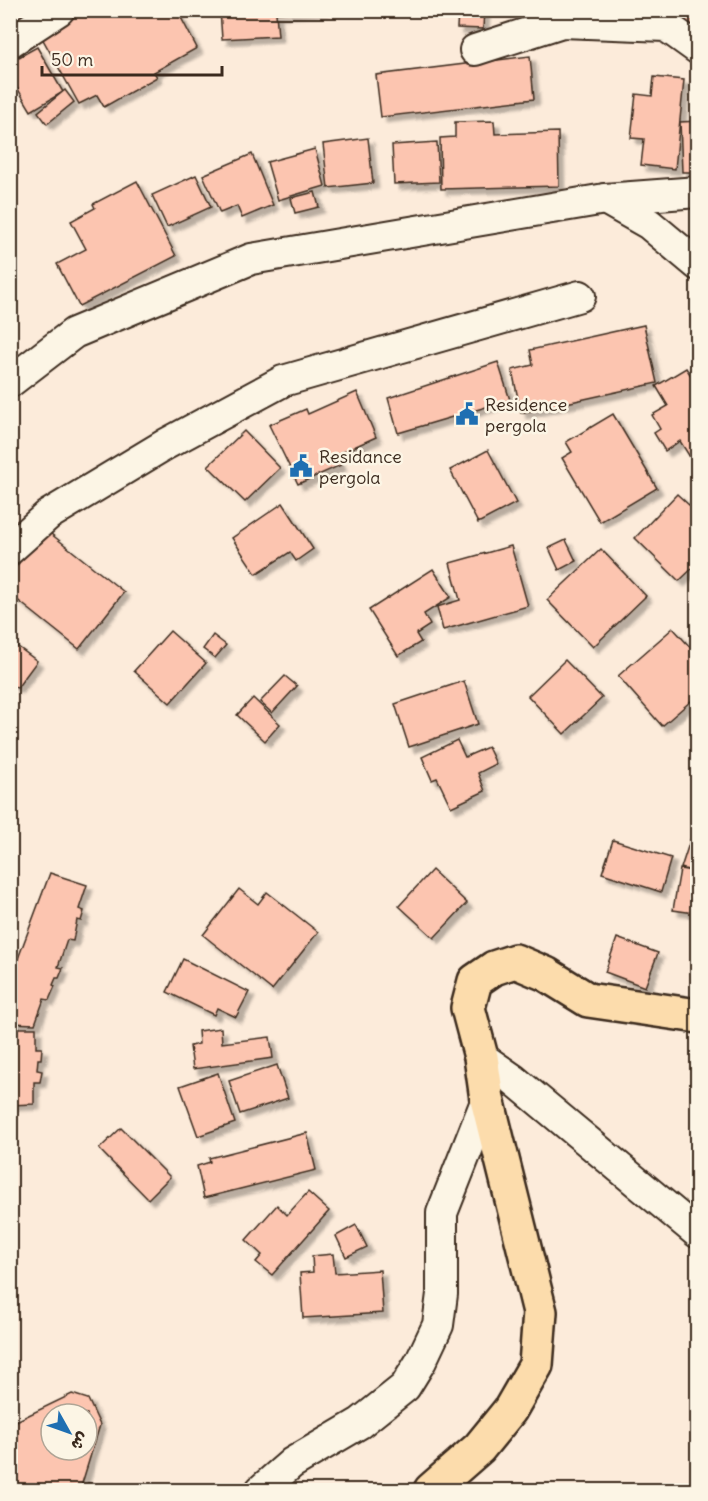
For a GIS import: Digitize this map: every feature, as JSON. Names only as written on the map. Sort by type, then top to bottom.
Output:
[{"type":"main road","points":[[431,1491],[479,1448],[510,1410],[536,1365],[540,1312],[487,1099],[481,1058],[468,1008],[475,981],[494,968],[515,961],[546,974],[588,1000],[698,1016]]},
{"type":"street","points":[[10,42],[54,12]]},
{"type":"street","points":[[475,50],[562,22],[666,26],[698,49]]},
{"type":"street","points":[[10,382],[74,333],[251,259],[605,199],[698,192]]},
{"type":"street","points":[[605,199],[649,224],[698,265]]},
{"type":"street","points":[[10,549],[48,514],[166,444],[283,381],[580,296]]},
{"type":"street","points":[[481,1058],[514,1080],[698,1233]]},
{"type":"street","points":[[261,1491],[292,1463],[360,1424],[405,1387],[421,1361],[438,1326],[442,1294],[442,1213],[487,1099]]},
{"type":"building","points":[[86,10],[177,10],[197,48],[154,72],[157,77],[104,107],[97,95],[79,104],[41,36]]},
{"type":"building","points":[[220,10],[325,10],[276,13],[278,36],[222,39]]},
{"type":"building","points":[[458,10],[484,10],[483,29],[457,28]]},
{"type":"building","points":[[645,10],[685,10],[674,28]]},
{"type":"building","points":[[687,10],[698,10],[696,31],[681,22]]},
{"type":"building","points":[[37,47],[63,92],[31,111],[10,76],[10,62]]},
{"type":"building","points":[[530,56],[534,99],[381,117],[376,75]]},
{"type":"building","points":[[654,77],[684,80],[675,169],[641,165],[644,139],[631,138],[636,94],[652,96]]},
{"type":"building","points":[[65,90],[74,102],[47,124],[38,112]]},
{"type":"building","points":[[494,121],[495,134],[558,132],[559,186],[441,189],[440,138],[455,137],[455,122]]},
{"type":"building","points":[[698,121],[698,172],[682,172],[680,122]]},
{"type":"building","points":[[368,138],[373,183],[328,188],[323,144]]},
{"type":"building","points":[[437,142],[439,182],[394,184],[392,145]]},
{"type":"building","points":[[315,149],[325,186],[278,200],[267,162]]},
{"type":"building","points":[[252,154],[273,205],[242,218],[237,206],[220,213],[203,175]]},
{"type":"building","points":[[196,175],[211,207],[167,227],[152,195]]},
{"type":"building","points":[[137,181],[176,256],[79,306],[57,264],[86,249],[71,221],[95,208],[93,204]]},
{"type":"building","points":[[315,192],[319,207],[295,213],[291,198]]},
{"type":"building","points":[[644,325],[657,383],[521,413],[512,370],[533,365],[530,350]]},
{"type":"building","points":[[498,362],[510,400],[398,433],[388,398]]},
{"type":"building","points":[[686,368],[698,386],[698,464],[695,465],[680,441],[665,451],[654,433],[660,429],[652,415],[668,406],[656,386]]},
{"type":"building","points":[[357,392],[376,437],[336,455],[341,465],[298,484],[269,425],[306,409],[308,414]]},
{"type":"building","points":[[613,414],[657,488],[600,522],[562,458],[572,452],[566,442]]},
{"type":"building","points":[[244,431],[280,468],[245,502],[208,466]]},
{"type":"building","points":[[488,450],[516,503],[478,523],[450,470]]},
{"type":"building","points":[[677,494],[690,506],[698,498],[698,563],[679,581],[635,538]]},
{"type":"building","points":[[283,503],[313,549],[296,561],[290,552],[256,574],[232,538]]},
{"type":"building","points":[[46,530],[124,592],[79,649],[10,594],[10,574]]},
{"type":"building","points":[[566,540],[576,561],[559,570],[549,548]]},
{"type":"building","points":[[511,546],[528,606],[443,630],[437,607],[460,600],[450,563]]},
{"type":"building","points":[[601,549],[646,596],[593,647],[547,600]]},
{"type":"building","points":[[433,569],[451,597],[424,614],[430,625],[416,634],[421,642],[398,656],[369,610]]},
{"type":"building","points":[[673,628],[698,656],[698,695],[662,726],[618,676]]},
{"type":"building","points":[[170,631],[206,663],[170,703],[134,671]]},
{"type":"building","points":[[213,635],[226,645],[215,658],[203,649]]},
{"type":"building","points":[[10,641],[37,661],[17,688],[10,684]]},
{"type":"building","points":[[565,660],[602,698],[564,734],[528,696]]},
{"type":"building","points":[[285,676],[297,686],[272,713],[260,702]]},
{"type":"building","points":[[464,681],[478,724],[409,747],[395,704]]},
{"type":"building","points":[[253,698],[280,724],[265,741],[237,715]]},
{"type":"building","points":[[457,740],[465,757],[488,747],[496,764],[478,773],[485,791],[451,807],[437,778],[432,780],[422,757]]},
{"type":"building","points":[[698,816],[698,873],[681,868]]},
{"type":"building","points":[[613,840],[671,858],[661,892],[602,873]]},
{"type":"building","points":[[680,869],[698,872],[694,913],[673,910]]},
{"type":"building","points":[[432,870],[467,903],[434,938],[399,906]]},
{"type":"building","points":[[50,873],[87,885],[79,909],[84,911],[81,921],[77,920],[73,941],[67,940],[58,967],[63,968],[59,978],[56,978],[49,1000],[44,999],[35,1024],[10,1023],[10,980]]},
{"type":"building","points":[[239,889],[258,904],[267,892],[318,932],[272,990],[203,935]]},
{"type":"building","points":[[617,938],[658,953],[645,987],[605,972]]},
{"type":"building","points":[[183,959],[249,992],[236,1017],[217,1008],[214,1015],[167,992]]},
{"type":"building","points":[[10,1028],[36,1028],[36,1048],[42,1048],[37,1070],[42,1071],[40,1082],[34,1082],[34,1104],[10,1105]]},
{"type":"building","points":[[221,1028],[222,1043],[270,1037],[273,1058],[193,1069],[190,1046],[199,1044],[198,1031]]},
{"type":"building","points":[[277,1065],[288,1098],[240,1114],[229,1081]]},
{"type":"building","points":[[218,1073],[235,1123],[198,1136],[180,1086]]},
{"type":"building","points":[[121,1128],[170,1177],[148,1199],[99,1149]]},
{"type":"building","points":[[307,1133],[316,1170],[204,1198],[197,1166],[210,1162],[209,1158]]},
{"type":"building","points":[[308,1192],[329,1211],[272,1275],[256,1262],[262,1255],[246,1240],[277,1205],[287,1215]]},
{"type":"building","points":[[356,1225],[367,1247],[346,1257],[336,1236]]},
{"type":"building","points":[[333,1254],[335,1273],[380,1270],[383,1313],[303,1318],[300,1273],[313,1272],[312,1256]]},
{"type":"building","points":[[72,1394],[88,1399],[89,1402],[55,1402]]},
{"type":"building","points":[[39,1410],[39,1462],[89,1462],[80,1490],[10,1490],[10,1424]]},
{"type":"building","points":[[88,1483],[117,1490],[86,1490]]},
{"type":"place","name":"Residence pergola","points":[[467,414]]},
{"type":"place","name":"Residance pergola","points":[[301,466]]}]
